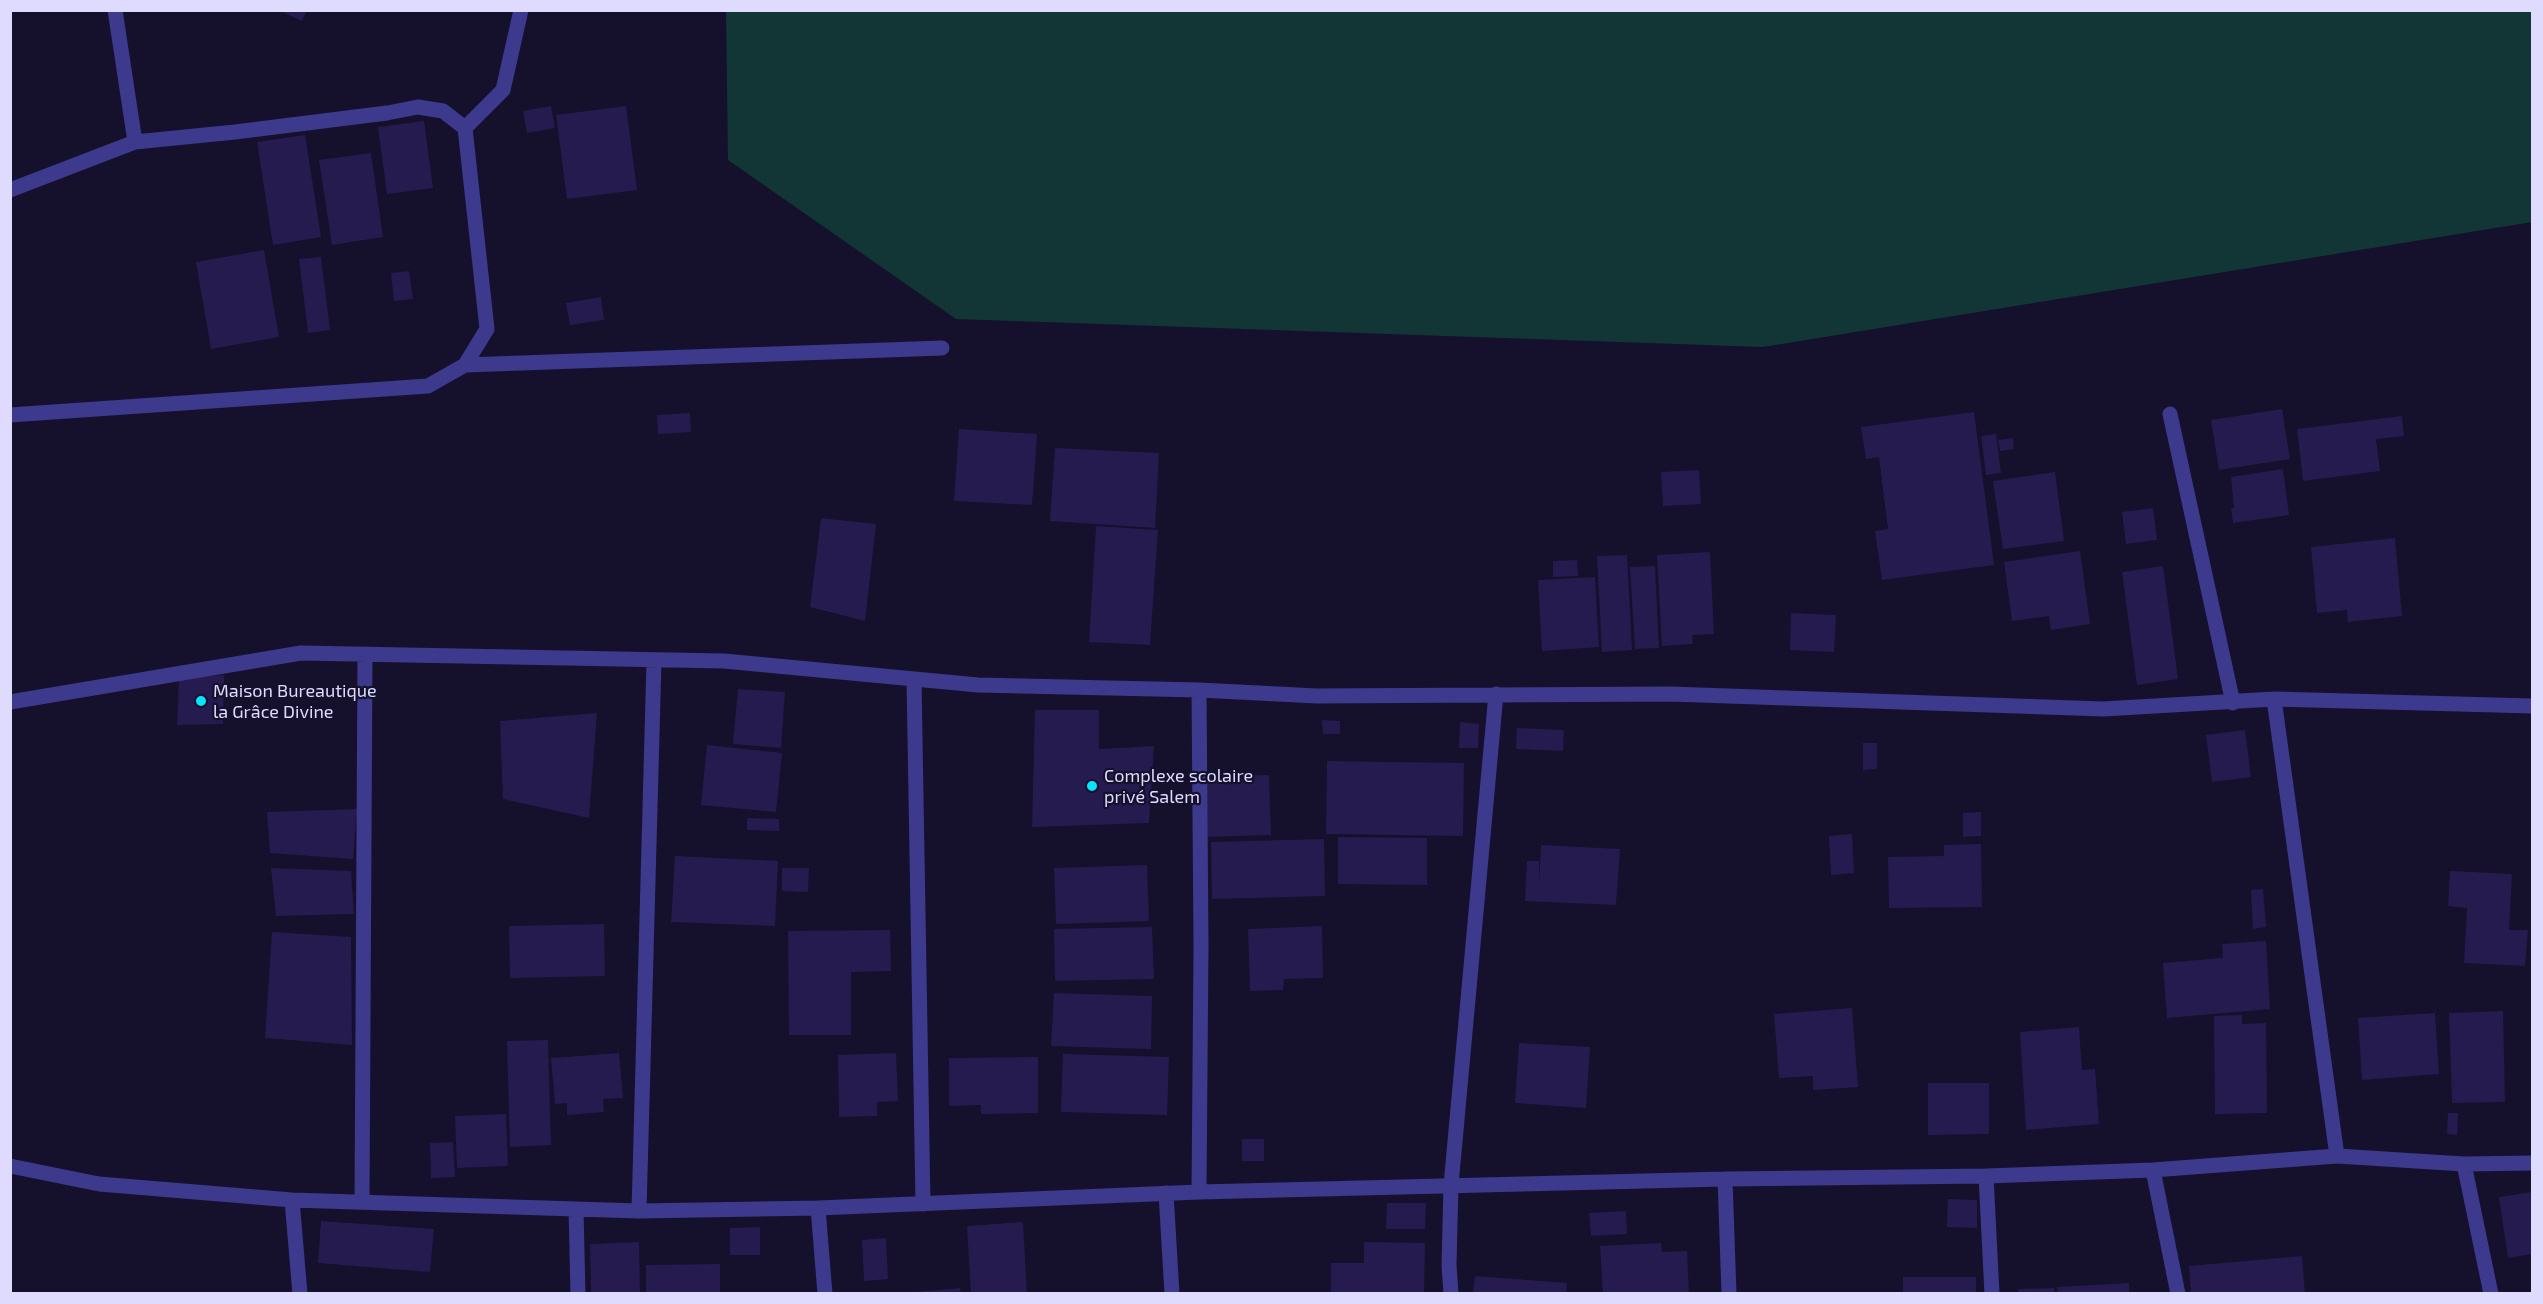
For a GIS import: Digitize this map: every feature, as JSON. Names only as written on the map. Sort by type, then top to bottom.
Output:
[{"type":"street","points":[[115,10],[135,142]]},
{"type":"street","points":[[465,128],[503,90],[521,10]]},
{"type":"street","points":[[10,190],[135,142],[270,128],[418,107],[443,111],[465,128],[486,329],[465,365]]},
{"type":"street","points":[[10,415],[428,386],[465,365],[942,348]]},
{"type":"street","points":[[2170,414],[2233,703]]},
{"type":"street","points":[[10,702],[301,653],[724,661],[978,685],[1199,690],[1317,696],[1671,693],[2103,709],[2274,699],[2532,706]]},
{"type":"street","points":[[362,1202],[365,654]]},
{"type":"street","points":[[639,1211],[654,661]]},
{"type":"street","points":[[914,679],[923,1204]]},
{"type":"street","points":[[1198,1191],[1201,946],[1199,690]]},
{"type":"street","points":[[1451,1293],[1449,1266],[1451,1185],[1496,694]]},
{"type":"street","points":[[2274,699],[2337,1156]]},
{"type":"street","points":[[10,1166],[99,1184],[292,1200],[639,1211],[818,1208],[1198,1191],[1725,1179],[1986,1176],[2153,1170],[2337,1156],[2464,1164],[2532,1163]]},
{"type":"street","points":[[2464,1164],[2491,1293]]},
{"type":"street","points":[[2153,1170],[2178,1293]]},
{"type":"street","points":[[1986,1176],[1992,1293]]},
{"type":"street","points":[[1725,1179],[1729,1293]]},
{"type":"street","points":[[1166,1193],[1172,1293]]},
{"type":"street","points":[[292,1200],[300,1293]]},
{"type":"street","points":[[818,1208],[825,1293]]},
{"type":"street","points":[[576,1209],[578,1293]]},
{"type":"green space","points":[[726,11],[2532,11],[2532,222],[1763,347],[956,319],[728,160]]},
{"type":"building","points":[[278,10],[307,10],[302,21]]},
{"type":"building","points":[[551,106],[555,128],[527,133],[523,111]]},
{"type":"building","points":[[626,106],[637,190],[567,199],[556,115]]},
{"type":"building","points":[[424,121],[433,188],[387,194],[378,127]]},
{"type":"building","points":[[305,135],[321,237],[273,245],[257,142]]},
{"type":"building","points":[[371,153],[383,237],[332,245],[319,160]]},
{"type":"building","points":[[264,250],[279,337],[211,349],[196,262]]},
{"type":"building","points":[[321,257],[330,330],[308,333],[299,259]]},
{"type":"building","points":[[409,271],[413,299],[394,301],[391,273]]},
{"type":"building","points":[[601,297],[604,320],[570,325],[566,303]]},
{"type":"building","points":[[2282,409],[2290,459],[2219,470],[2211,420]]},
{"type":"building","points":[[1974,412],[1994,565],[1882,580],[1875,531],[1888,529],[1879,457],[1866,459],[1861,427]]},
{"type":"building","points":[[690,413],[691,432],[658,434],[657,415]]},
{"type":"building","points":[[2402,416],[2404,436],[2376,439],[2380,471],[2303,481],[2297,429]]},
{"type":"building","points":[[959,429],[1037,434],[1032,505],[954,501]]},
{"type":"building","points":[[1996,434],[2001,473],[1986,475],[1981,436]]},
{"type":"building","points":[[2013,438],[2014,449],[2000,451],[1998,440]]},
{"type":"building","points":[[1055,448],[1159,453],[1155,528],[1050,521]]},
{"type":"building","points":[[2283,469],[2289,515],[2233,523],[2231,477]]},
{"type":"building","points":[[1699,470],[1701,504],[1663,506],[1661,472]]},
{"type":"building","points":[[2055,472],[2064,541],[2003,549],[1993,481]]},
{"type":"building","points":[[2153,508],[2157,540],[2126,544],[2122,512]]},
{"type":"building","points":[[821,518],[876,524],[865,621],[810,607]]},
{"type":"building","points":[[1096,526],[1158,530],[1150,645],[1089,642]]},
{"type":"building","points":[[2395,538],[2402,616],[2348,622],[2347,610],[2317,613],[2311,547]]},
{"type":"building","points":[[2080,551],[2090,624],[2051,630],[2049,616],[2012,621],[2004,562]]},
{"type":"building","points":[[1710,552],[1714,634],[1692,635],[1693,644],[1662,646],[1657,555]]},
{"type":"building","points":[[1627,555],[1632,650],[1602,652],[1597,556]]},
{"type":"building","points":[[1577,560],[1578,576],[1553,577],[1553,561]]},
{"type":"building","points":[[1655,566],[1659,648],[1635,649],[1630,567]]},
{"type":"building","points":[[2163,566],[2178,679],[2137,685],[2122,572]]},
{"type":"building","points":[[1595,577],[1599,647],[1542,651],[1538,580]]},
{"type":"building","points":[[1791,613],[1836,615],[1834,652],[1790,650]]},
{"type":"building","name":"Maison Bureautique la Grâce Divine","points":[[224,675],[223,724],[177,725],[179,678]]},
{"type":"building","points":[[738,689],[785,692],[781,748],[733,744]]},
{"type":"building","name":"Complexe scolaire privé Salem","points":[[1035,710],[1099,710],[1099,749],[1154,746],[1149,823],[1032,827]]},
{"type":"building","points":[[597,713],[589,818],[503,799],[500,721]]},
{"type":"building","points":[[1322,720],[1340,721],[1340,734],[1323,734]]},
{"type":"building","points":[[1460,722],[1479,724],[1478,748],[1459,748]]},
{"type":"building","points":[[1517,728],[1564,730],[1563,751],[1516,749]]},
{"type":"building","points":[[2245,730],[2251,777],[2212,782],[2206,735]]},
{"type":"building","points":[[1863,743],[1877,743],[1877,769],[1863,770]]},
{"type":"building","points":[[707,745],[782,753],[776,812],[701,805]]},
{"type":"building","points":[[1327,761],[1464,763],[1463,836],[1326,834]]},
{"type":"building","points":[[1269,775],[1271,835],[1205,837],[1204,776]]},
{"type":"building","points":[[357,809],[353,859],[270,853],[267,812]]},
{"type":"building","points":[[1981,812],[1981,836],[1963,837],[1963,813]]},
{"type":"building","points":[[747,818],[779,819],[779,831],[747,830]]},
{"type":"building","points":[[1852,834],[1854,873],[1831,875],[1829,836]]},
{"type":"building","points":[[1338,837],[1427,838],[1427,885],[1338,884]]},
{"type":"building","points":[[1324,839],[1325,896],[1212,899],[1211,842]]},
{"type":"building","points":[[1981,844],[1982,907],[1889,908],[1888,857],[1944,856],[1944,845]]},
{"type":"building","points":[[1541,845],[1620,849],[1616,905],[1525,901],[1527,861],[1539,861],[1539,884]]},
{"type":"building","points":[[675,856],[778,861],[775,926],[671,922]]},
{"type":"building","points":[[1147,865],[1149,921],[1056,924],[1054,868]]},
{"type":"building","points":[[271,868],[351,871],[354,914],[276,916]]},
{"type":"building","points":[[782,868],[809,868],[808,892],[782,891]]},
{"type":"building","points":[[2450,871],[2512,874],[2509,930],[2528,930],[2525,966],[2464,963],[2467,908],[2448,906]]},
{"type":"building","points":[[2263,889],[2266,927],[2253,929],[2251,890]]},
{"type":"building","points":[[604,924],[605,976],[510,978],[509,926]]},
{"type":"building","points":[[1322,926],[1323,978],[1284,979],[1283,990],[1250,991],[1248,929]]},
{"type":"building","points":[[1152,927],[1154,979],[1055,981],[1054,929]]},
{"type":"building","points":[[890,930],[891,971],[851,972],[851,1035],[789,1035],[788,931]]},
{"type":"building","points":[[272,932],[351,937],[352,1045],[265,1038]]},
{"type":"building","points":[[2266,941],[2270,1009],[2167,1018],[2163,963],[2223,958],[2222,944]]},
{"type":"building","points":[[1054,993],[1152,996],[1151,1049],[1051,1046]]},
{"type":"building","points":[[1852,1008],[1858,1087],[1813,1090],[1813,1076],[1779,1078],[1774,1014]]},
{"type":"building","points":[[2503,1011],[2505,1102],[2452,1103],[2449,1013]]},
{"type":"building","points":[[2435,1013],[2439,1074],[2362,1080],[2358,1018]]},
{"type":"building","points":[[2242,1015],[2242,1024],[2266,1023],[2267,1113],[2215,1114],[2214,1016]]},
{"type":"building","points":[[2079,1027],[2082,1070],[2095,1069],[2099,1124],[2026,1130],[2020,1032]]},
{"type":"building","points":[[548,1040],[551,1145],[510,1147],[507,1041]]},
{"type":"building","points":[[1519,1043],[1590,1047],[1586,1108],[1515,1103]]},
{"type":"building","points":[[619,1053],[623,1098],[603,1099],[604,1112],[567,1115],[567,1103],[555,1104],[551,1058]]},
{"type":"building","points":[[896,1053],[898,1101],[877,1102],[877,1116],[839,1117],[838,1055]]},
{"type":"building","points":[[1063,1054],[1169,1057],[1167,1115],[1061,1112]]},
{"type":"building","points":[[1038,1057],[1038,1113],[981,1114],[981,1105],[949,1106],[949,1058]]},
{"type":"building","points":[[1928,1083],[1989,1083],[1989,1134],[1928,1135]]},
{"type":"building","points":[[2448,1113],[2458,1113],[2457,1135],[2447,1134]]},
{"type":"building","points":[[506,1114],[508,1166],[457,1168],[455,1116]]},
{"type":"building","points":[[1242,1139],[1264,1139],[1264,1161],[1242,1161]]},
{"type":"building","points":[[453,1142],[455,1177],[431,1178],[430,1143]]},
{"type":"building","points":[[2532,1192],[2532,1254],[2508,1258],[2499,1197]]},
{"type":"building","points":[[1948,1199],[1977,1200],[1977,1228],[1947,1227]]},
{"type":"building","points":[[1387,1203],[1426,1203],[1425,1229],[1386,1229]]},
{"type":"building","points":[[1626,1211],[1627,1234],[1591,1236],[1589,1213]]},
{"type":"building","points":[[321,1221],[434,1229],[430,1272],[318,1263]]},
{"type":"building","points":[[1023,1222],[1027,1294],[971,1294],[967,1226]]},
{"type":"building","points":[[760,1227],[760,1255],[730,1255],[730,1228]]},
{"type":"building","points":[[886,1238],[888,1279],[864,1281],[862,1240]]},
{"type":"building","points":[[639,1242],[640,1294],[591,1294],[590,1244]]},
{"type":"building","points":[[1364,1242],[1425,1243],[1424,1294],[1331,1294],[1331,1263],[1364,1263]]},
{"type":"building","points":[[1661,1243],[1662,1252],[1687,1251],[1689,1294],[1603,1294],[1600,1246]]},
{"type":"building","points":[[2302,1256],[2305,1294],[2191,1294],[2189,1266]]},
{"type":"building","points":[[720,1264],[720,1294],[646,1294],[646,1265]]},
{"type":"building","points":[[1475,1276],[1567,1283],[1566,1294],[1473,1294]]},
{"type":"building","points":[[1903,1277],[1976,1277],[1976,1294],[1903,1294]]},
{"type":"building","points":[[2129,1283],[2129,1294],[2058,1294],[2057,1287]]},
{"type":"building","points":[[960,1288],[961,1294],[915,1294],[915,1292]]},
{"type":"building","points":[[2054,1288],[2055,1294],[2019,1294],[2018,1289]]},
{"type":"place","name":"Maison Bureautique la Grâce Divine","points":[[201,701]]},
{"type":"place","name":"Complexe scolaire privé Salem","points":[[1092,786]]}]
